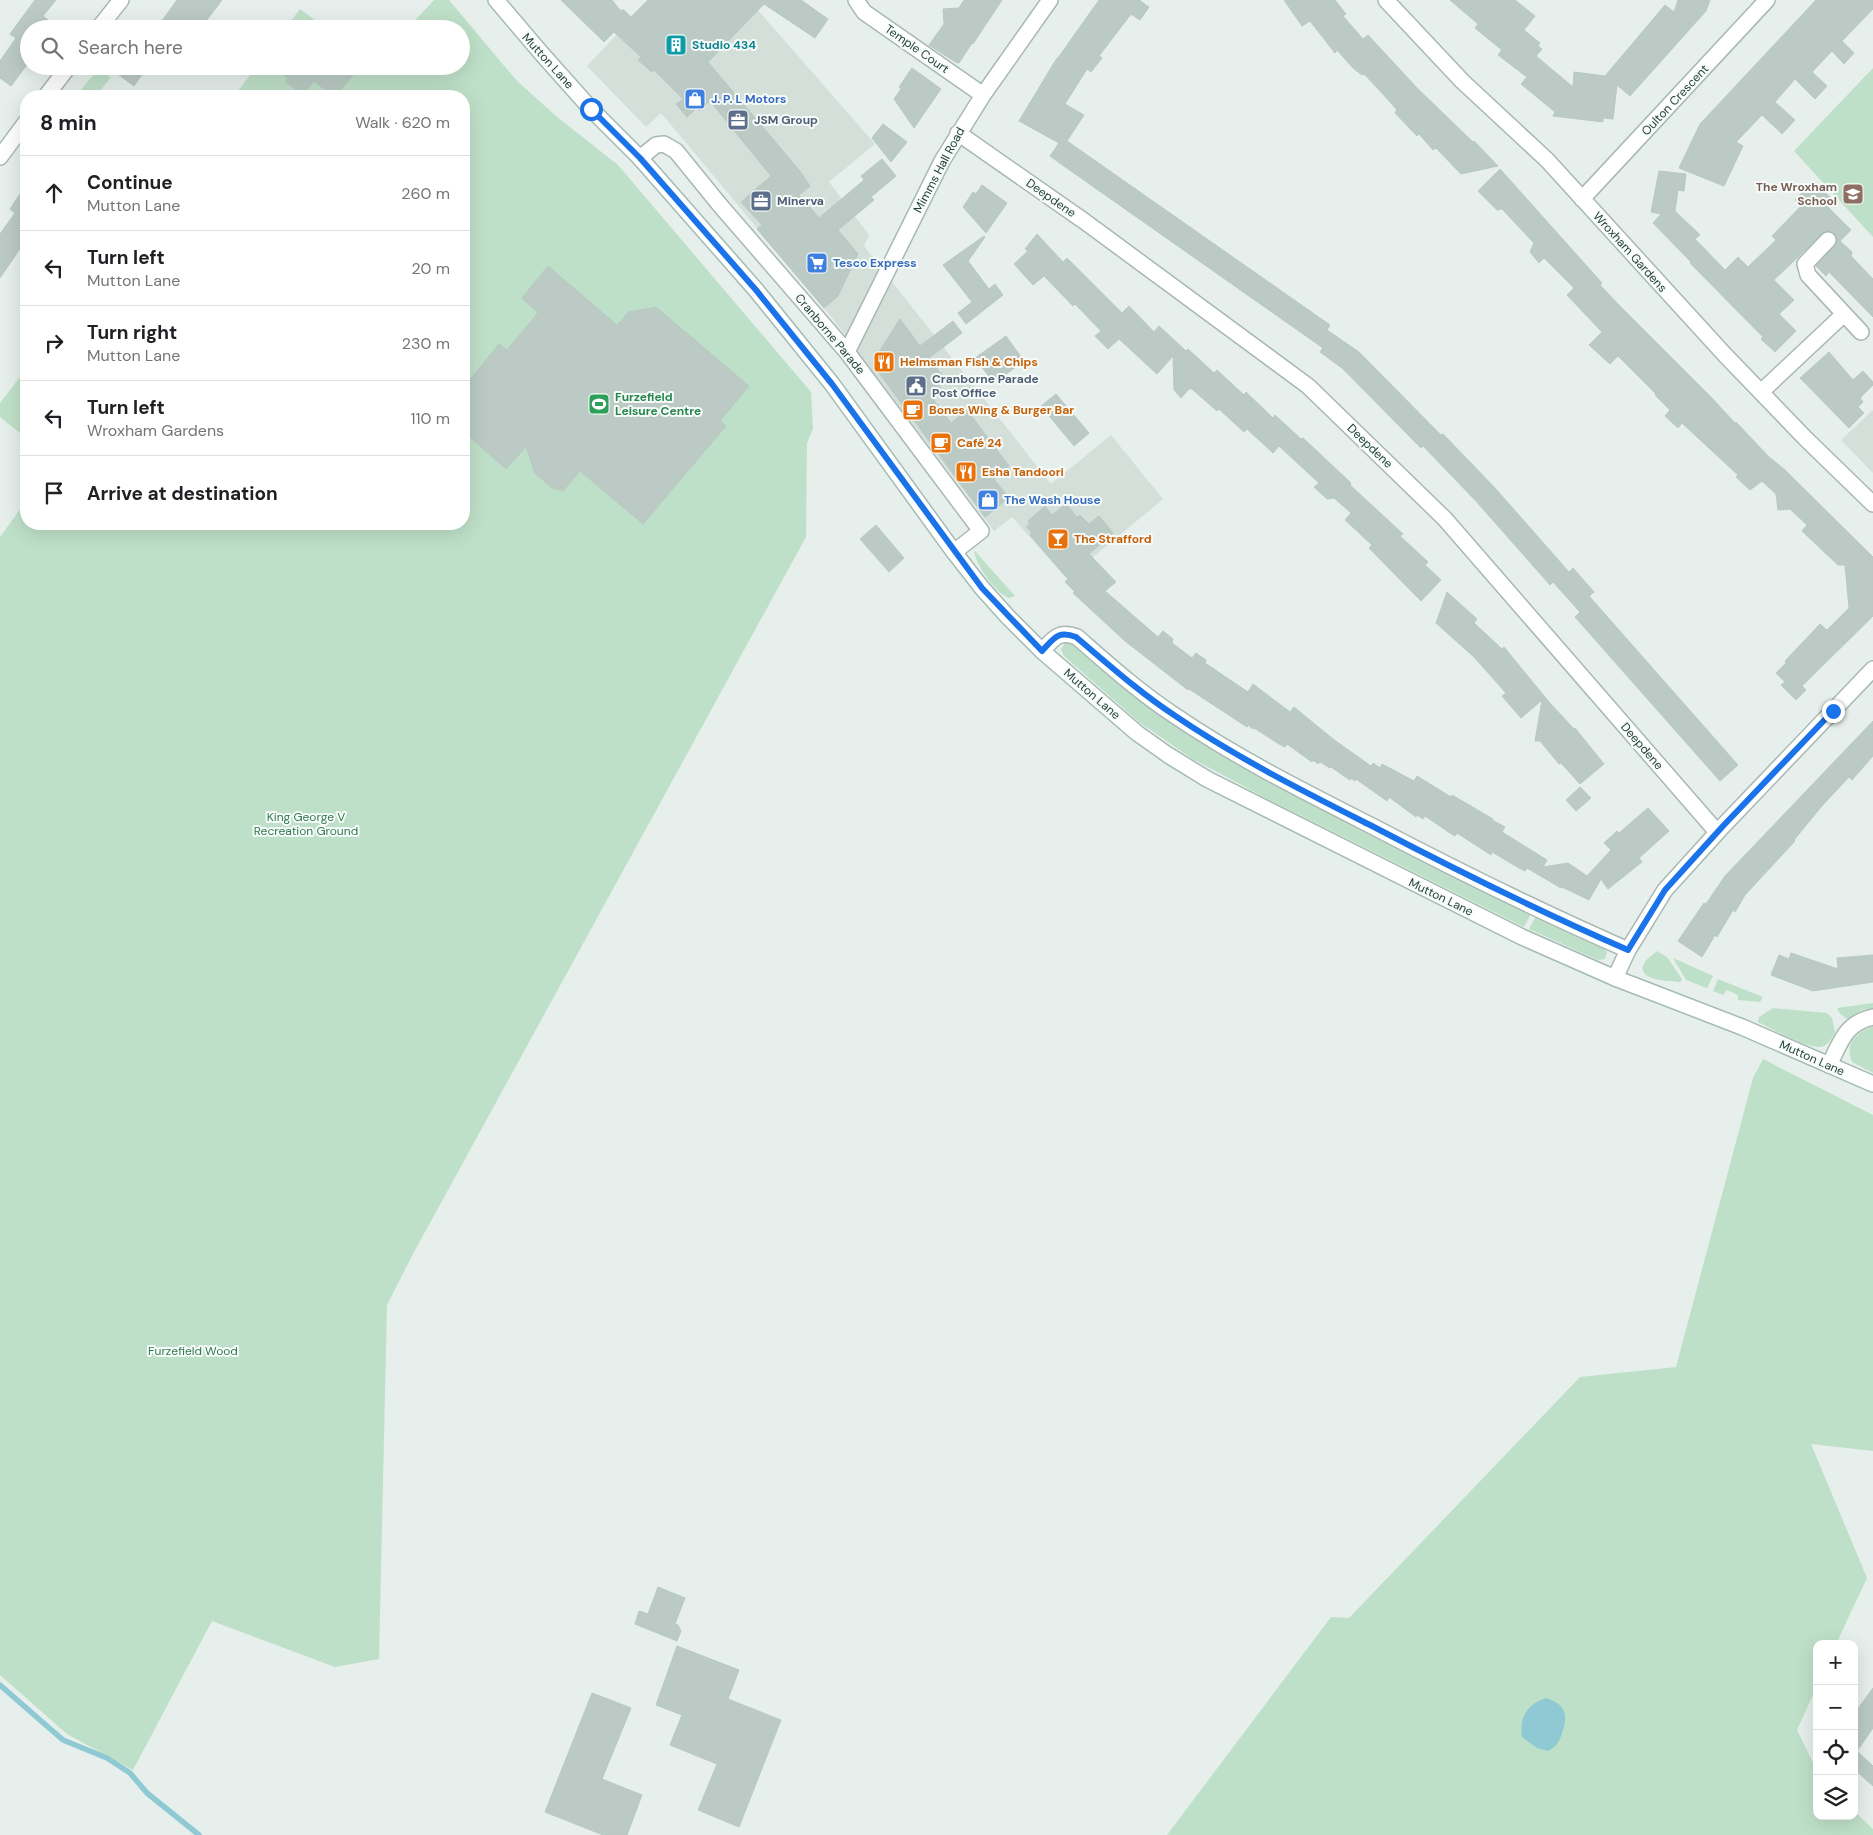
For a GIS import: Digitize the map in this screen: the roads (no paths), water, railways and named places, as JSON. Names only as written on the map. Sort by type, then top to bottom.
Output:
[{"type":"street","points":[[105,20],[121,0]]},
{"type":"street","name":"Mutton Lane","points":[[496,0],[526,37],[591,109],[640,158],[756,290],[832,384],[982,588],[1042,651],[1137,733],[1168,756],[1207,778],[1513,932],[1615,978],[1742,1027],[1873,1084]]},
{"type":"street","name":"Temple Court","points":[[856,0],[864,12],[982,95]]},
{"type":"street","name":"Mimms Hall Road","points":[[847,352],[942,160],[982,95],[1050,0]]},
{"type":"street","name":"Wroxham Gardens","points":[[1386,0],[1462,81],[1523,136],[1674,301],[1806,439],[1873,504]]},
{"type":"street","name":"Oulton Crescent","points":[[1582,199],[1767,0]]},
{"type":"street","points":[[50,90],[61,75]]},
{"type":"street","points":[[0,157],[20,130]]},
{"type":"street","name":"Deepdene","points":[[958,133],[1084,221],[1308,386],[1445,519],[1717,832]]},
{"type":"street","name":"Cranborne Parade","points":[[640,158],[656,145],[664,144],[676,151],[719,204],[847,352],[981,531],[954,552]]},
{"type":"street","points":[[1828,240],[1805,264],[1805,270],[1861,332]]},
{"type":"street","points":[[1761,392],[1844,314]]},
{"type":"street","points":[[1042,651],[1058,635],[1068,634],[1076,637],[1132,684],[1218,744],[1464,874],[1628,950]]},
{"type":"street","points":[[1615,978],[1628,950],[1665,890],[1717,832],[1873,669]]},
{"type":"street","points":[[1829,1065],[1847,1031],[1860,1020],[1873,1017]]},
{"type":"water","points":[[1546,1698],[1558,1703],[1565,1715],[1560,1739],[1548,1751],[1537,1748],[1522,1737],[1521,1730],[1523,1718],[1529,1708]]},
{"type":"waterway","points":[[0,1685],[63,1740],[107,1758],[130,1773],[147,1793],[199,1835]]},
{"type":"place","name":"Studio 434","points":[[676,45]]},
{"type":"place","name":"J. P. L Motors","points":[[695,99]]},
{"type":"place","name":"JSM Group","points":[[738,120]]},
{"type":"place","name":"The Wroxham School","points":[[1853,194]]},
{"type":"place","name":"Minerva","points":[[761,201]]},
{"type":"place","name":"Tesco Express","points":[[817,263]]},
{"type":"place","name":"Helmsman Fish & Chips","points":[[884,362]]},
{"type":"place","name":"Cranborne Parade Post Office","points":[[916,386]]},
{"type":"place","name":"Furzefield Leisure Centre","points":[[599,404]]},
{"type":"place","name":"Bones Wing & Burger Bar","points":[[913,410]]},
{"type":"place","name":"Café 24","points":[[941,443]]},
{"type":"place","name":"Esha Tandoori","points":[[966,472]]},
{"type":"place","name":"The Wash House","points":[[988,500]]},
{"type":"place","name":"The Strafford","points":[[1058,539]]},
{"type":"park label","name":"King George V Recreation Ground","points":[[306,824]]},
{"type":"park label","name":"Furzefield Wood","points":[[193,1351]]}]
